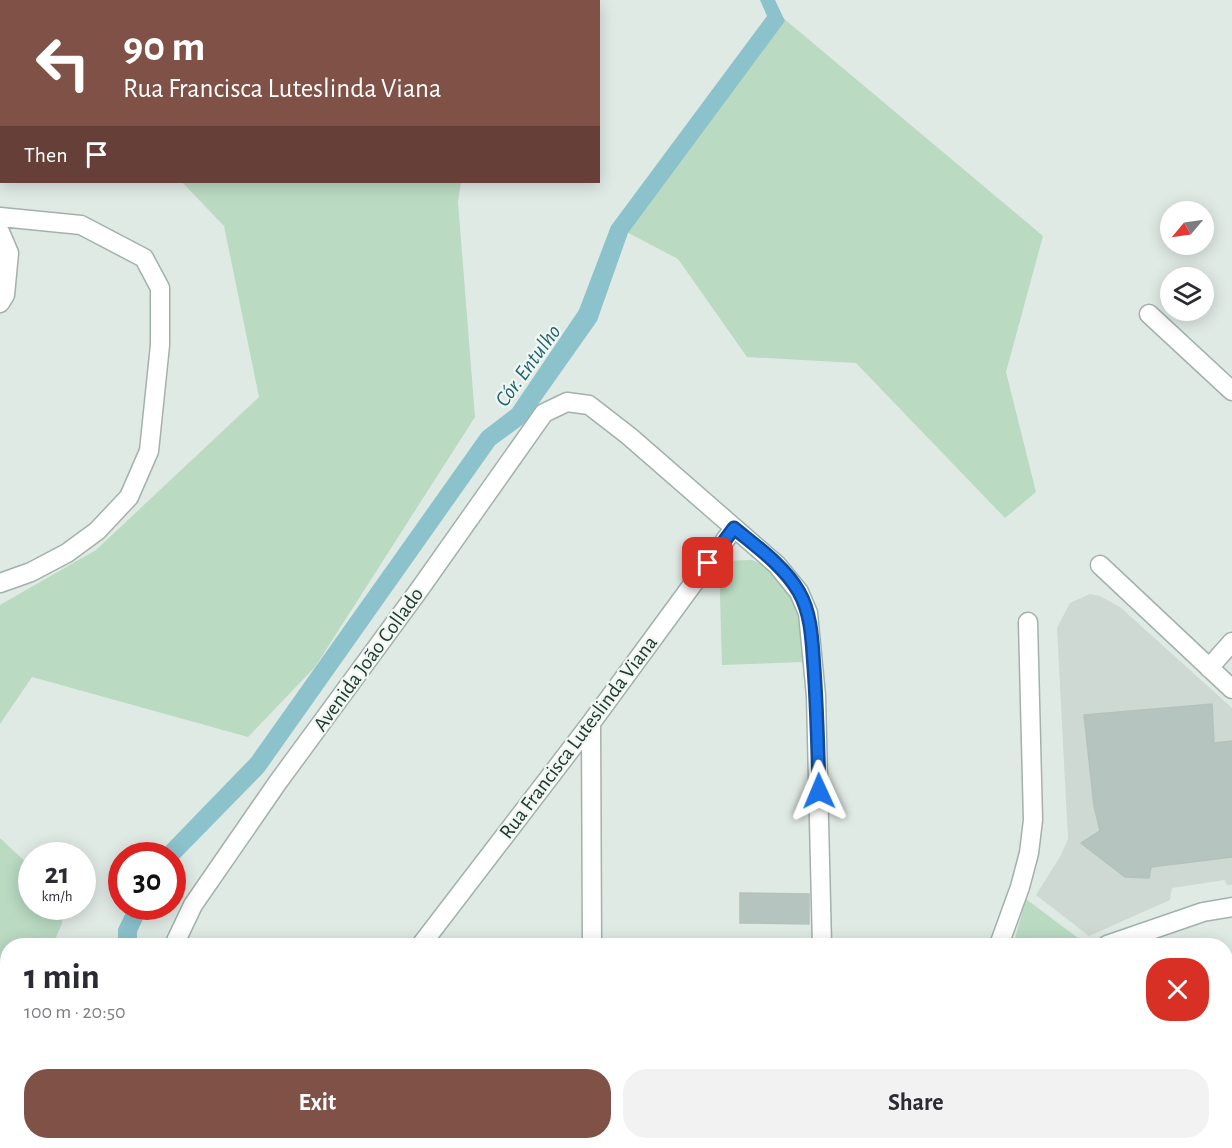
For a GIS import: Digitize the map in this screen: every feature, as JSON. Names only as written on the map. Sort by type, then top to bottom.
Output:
[{"type":"street","points":[[0,217],[81,225],[144,258],[160,288],[160,345],[149,451],[129,497],[97,531],[67,553],[31,572],[0,583]]},
{"type":"street","points":[[0,232],[9,253],[4,295],[0,303]]},
{"type":"street","points":[[1149,314],[1232,391]]},
{"type":"street","name":"Avenida João Collado","points":[[177,938],[193,905],[544,413],[567,402],[589,405],[629,436],[734,528]]},
{"type":"street","points":[[734,528],[777,565],[799,592],[808,613],[816,696],[822,938]]},
{"type":"street","name":"Rua Francisca Luteslinda Viana","points":[[426,938],[591,723],[734,528]]},
{"type":"street","points":[[1100,565],[1232,689]]},
{"type":"street","points":[[1002,938],[1020,887],[1029,853],[1033,820],[1028,622]]},
{"type":"street","points":[[1209,668],[1232,642]]},
{"type":"street","points":[[591,723],[592,938]]},
{"type":"street","points":[[1127,938],[1203,912],[1232,907]]},
{"type":"shaded area","points":[[1090,594],[1100,596],[1120,607],[1232,708],[1232,885],[1227,885],[1225,880],[1172,888],[1170,900],[1089,936],[1036,895],[1060,857],[1068,839],[1057,628],[1070,603]]},
{"type":"green space","points":[[776,12],[1043,236],[1006,372],[1036,492],[1005,518],[856,363],[747,357],[678,259],[617,227]]},
{"type":"green space","points":[[183,183],[461,183],[458,202],[475,417],[315,667],[248,737],[32,677],[0,724],[0,605],[96,550],[259,397],[224,226]]},
{"type":"green space","points":[[752,560],[785,575],[808,613],[803,662],[722,665],[719,561]]},
{"type":"green space","points":[[0,838],[18,855],[18,920],[62,920],[56,938],[0,938]]},
{"type":"green space","points":[[1026,899],[1078,938],[1015,938]]},
{"type":"water","points":[[760,0],[775,0],[785,21],[628,233],[597,321],[525,423],[495,445],[264,772],[186,852],[186,842],[170,842],[251,758],[482,432],[512,409],[579,310],[611,226],[767,16]]},
{"type":"water","points":[[122,920],[143,920],[137,938],[118,938],[118,929]]},
{"type":"building","points":[[1212,704],[1214,743],[1232,741],[1232,857],[1151,867],[1149,878],[1125,877],[1081,843],[1100,831],[1094,806],[1084,715]]},
{"type":"building","points":[[740,893],[809,894],[809,924],[740,923]]},
{"type":"route","points":[[708,563],[734,528],[777,565],[799,592],[808,613],[812,642],[819,791]]},
{"type":"water label","name":"Cór. Entulho","points":[[527,365]]}]
